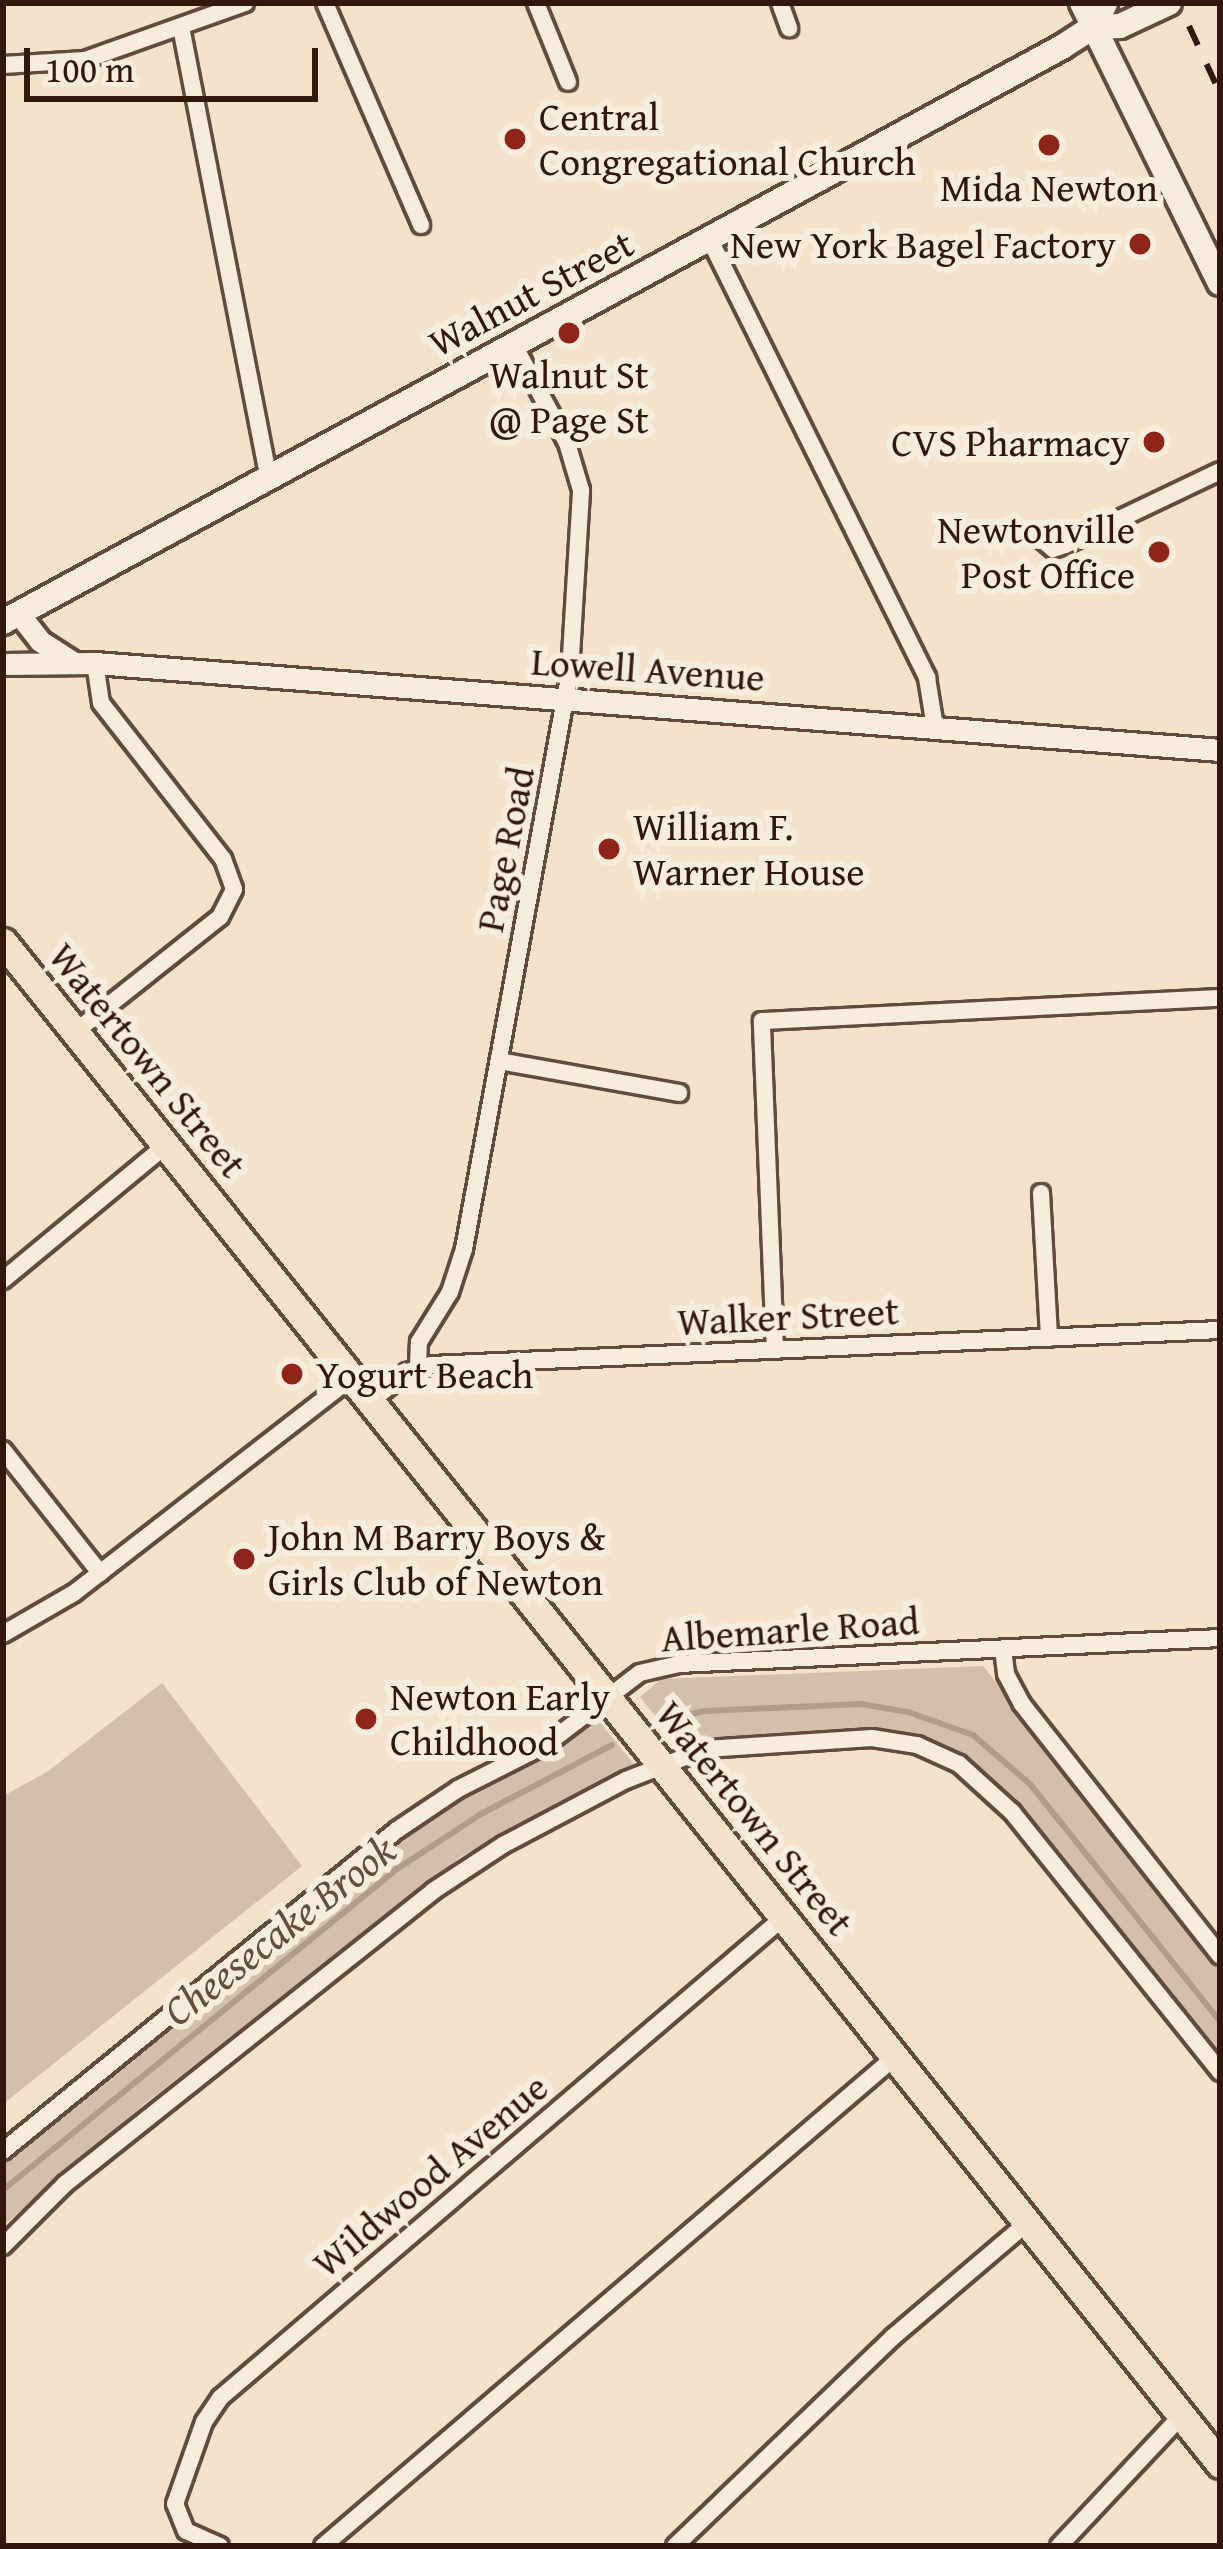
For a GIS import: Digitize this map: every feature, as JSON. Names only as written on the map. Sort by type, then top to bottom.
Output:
[{"type":"main road","points":[[1082,3],[1220,283]]},
{"type":"main road","points":[[1093,27],[1105,3]]},
{"type":"main road","name":"Walnut Street","points":[[11,618],[1093,27],[1120,26],[1165,5]]},
{"type":"main road","name":"Watertown Street","points":[[3,942],[1220,2464]]},
{"type":"street","points":[[190,3],[186,26],[268,476]]},
{"type":"street","points":[[3,65],[86,60],[245,3]]},
{"type":"street","points":[[325,3],[422,225]]},
{"type":"street","points":[[536,3],[568,82]]},
{"type":"street","points":[[780,3],[789,28]]},
{"type":"street","points":[[710,240],[927,678],[935,727]]},
{"type":"street","name":"Page Road","points":[[418,1367],[419,1342],[460,1263],[566,698],[581,490],[567,443],[513,343]]},
{"type":"street","points":[[1040,538],[1053,549],[1066,545],[1220,471]]},
{"type":"street","points":[[11,618],[71,662]]},
{"type":"street","points":[[75,1032],[220,917],[234,889],[227,865],[101,703],[95,662]]},
{"type":"street","name":"Lowell Avenue","points":[[3,664],[95,662],[1220,750]]},
{"type":"street","points":[[775,1350],[762,1021],[1220,998]]},
{"type":"street","points":[[499,1061],[679,1094]]},
{"type":"street","points":[[3,1280],[166,1145]]},
{"type":"street","points":[[1041,1193],[1049,1338]]},
{"type":"street","name":"Walker Street","points":[[418,1367],[1220,1330]]},
{"type":"street","points":[[370,1401],[418,1367]]},
{"type":"street","points":[[3,1634],[48,1612],[352,1377]]},
{"type":"street","points":[[3,1450],[100,1573]]},
{"type":"street","name":"Albemarle Road","points":[[3,2151],[398,1830],[458,1790],[547,1744],[640,1673],[668,1666],[1220,1638]]},
{"type":"street","points":[[1003,1648],[1009,1682],[1022,1704],[1220,1956]]},
{"type":"street","points":[[3,2246],[65,2184],[401,1913],[503,1845],[662,1764],[716,1748],[848,1738],[896,1741],[948,1759],[1012,1812],[1220,2072]]},
{"type":"street","name":"Wildwood Avenue","points":[[220,2546],[190,2535],[178,2518],[176,2498],[207,2416],[225,2393],[784,1917]]},
{"type":"street","points":[[323,2546],[895,2057]]},
{"type":"street","points":[[675,2546],[892,2337],[1027,2223]]},
{"type":"street","points":[[1059,2546],[1181,2416]]},
{"type":"shaded area","points":[[983,1666],[1220,1956],[1220,2072],[995,1794],[907,1743],[686,1755],[640,1697],[661,1679]]},
{"type":"shaded area","points":[[162,1683],[302,1866],[3,2104],[3,1796],[47,1772]]},
{"type":"shaded area","points":[[590,1710],[641,1773],[599,1785],[462,1856],[142,2106],[3,2226],[3,2156],[397,1830]]},
{"type":"waterway","name":"Cheesecake Brook","points":[[663,1720],[705,1711],[861,1704],[908,1712],[973,1735],[1030,1784],[1220,2021]]},
{"type":"waterway","name":"Cheesecake Brook","points":[[3,2190],[397,1869],[481,1814],[612,1745]]},
{"type":"railway","points":[[1189,26],[1220,93]]},
{"type":"place","name":"Central Congregational Church","points":[[515,139]]},
{"type":"place","name":"Mida Newton","points":[[1049,145]]},
{"type":"place","name":"New York Bagel Factory","points":[[1140,244]]},
{"type":"place","name":"Walnut St @ Page St","points":[[569,333]]},
{"type":"place","name":"CVS Pharmacy","points":[[1154,442]]},
{"type":"place","name":"Newtonville Post Office","points":[[1159,552]]},
{"type":"place","name":"William F. Warner House","points":[[609,849]]},
{"type":"place","name":"Yogurt Beach","points":[[292,1374]]},
{"type":"place","name":"John M Barry Boys & Girls Club of Newton","points":[[244,1559]]},
{"type":"place","name":"Newton Early Childhood","points":[[366,1719]]}]
